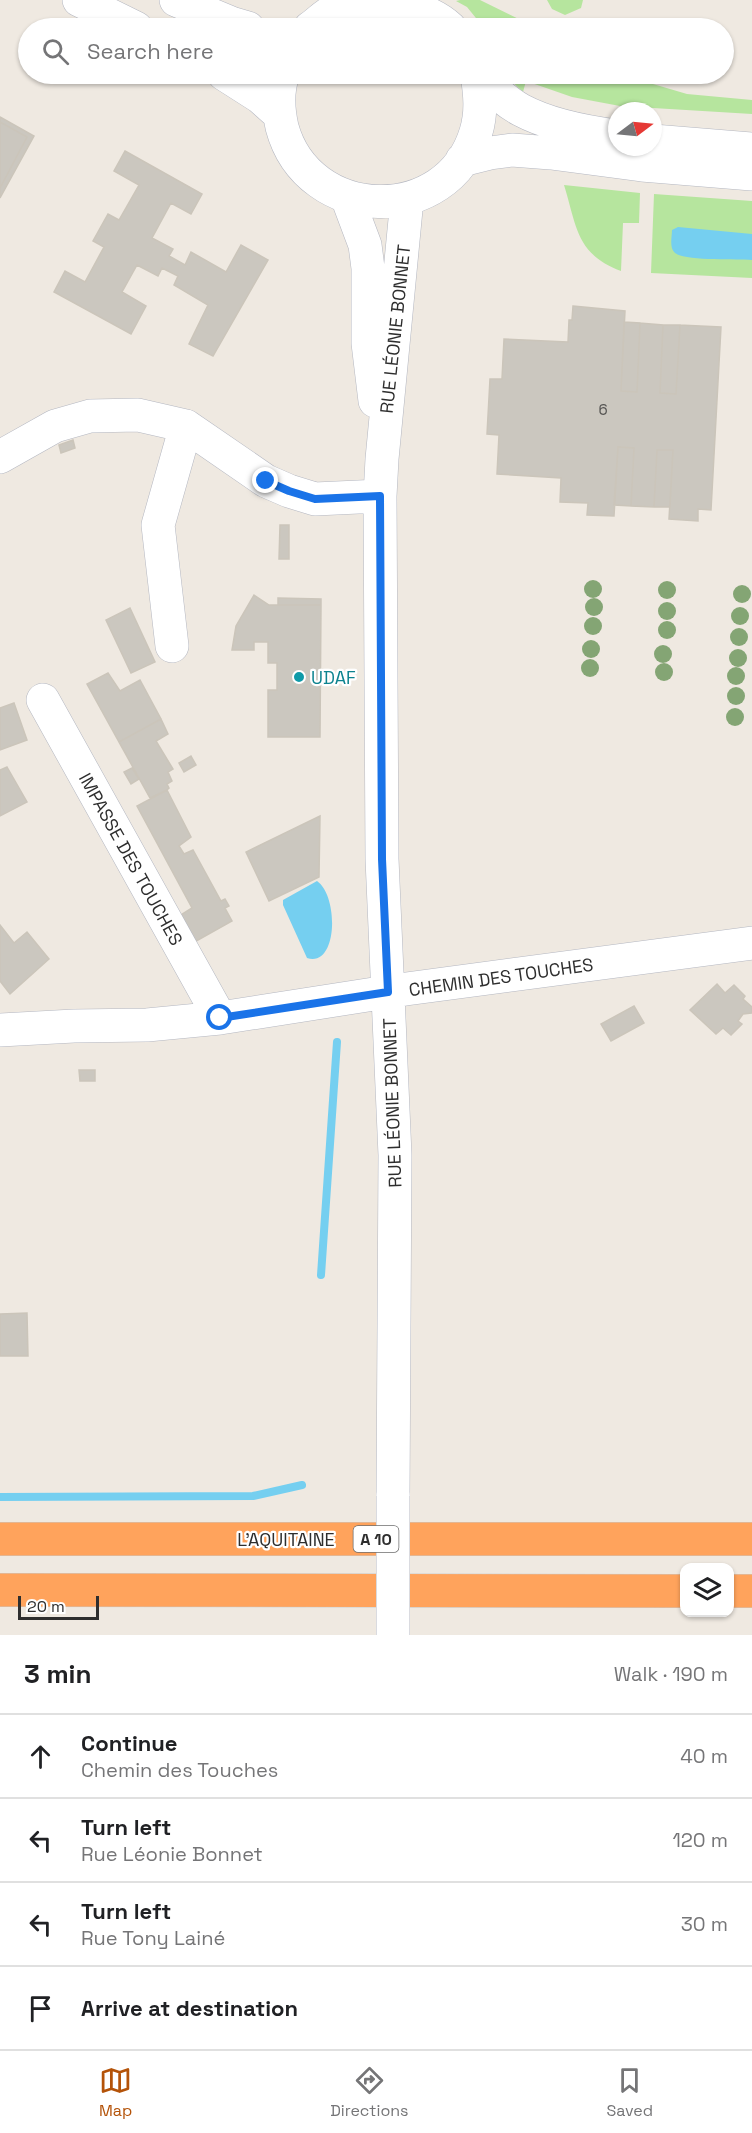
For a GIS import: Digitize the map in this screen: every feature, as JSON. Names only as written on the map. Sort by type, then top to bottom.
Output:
[{"type":"highway","name":"L'AQUITAINE","points":[[0,1539],[752,1539]]},
{"type":"highway","points":[[0,1590],[680,1591]]},
{"type":"highway","points":[[734,1591],[752,1591]]},
{"type":"street","points":[[79,0],[116,18]]},
{"type":"street","points":[[176,0],[222,18]]},
{"type":"street","points":[[323,18],[329,13],[360,1],[394,0],[425,10],[436,18]]},
{"type":"street","points":[[240,84],[260,97],[279,114]]},
{"type":"street","points":[[279,84],[279,114],[286,141],[301,165],[322,184],[347,197],[377,203],[407,199],[428,190],[447,177],[462,160],[476,133],[481,103],[478,84]]},
{"type":"street","points":[[488,84],[521,110],[572,127],[608,134]]},
{"type":"street","points":[[662,142],[752,149]]},
{"type":"street","points":[[462,160],[490,153],[522,151],[642,165],[752,174]]},
{"type":"street","name":"RUE LÉONIE BONNET","points":[[347,197],[365,245],[368,268],[368,343],[382,459]]},
{"type":"street","name":"RUE LÉONIE BONNET","points":[[393,1635],[395,1155],[382,859],[380,496],[407,199]]},
{"type":"street","points":[[0,457],[55,426],[90,416],[138,415],[186,426],[266,481],[289,491],[315,499],[380,496]]},
{"type":"street","points":[[172,646],[158,525],[186,426]]},
{"type":"street","name":"IMPASSE DES TOUCHES","points":[[43,700],[220,1018]]},
{"type":"street","name":"CHEMIN DES TOUCHES","points":[[0,1030],[147,1025],[220,1018],[388,992],[752,943]]},
{"type":"green space","points":[[480,0],[517,18],[476,18],[467,7],[456,1]]},
{"type":"green space","points":[[547,0],[583,0],[581,8],[565,15],[552,9]]},
{"type":"green space","points":[[515,84],[525,84],[523,92]]},
{"type":"green space","points":[[535,84],[653,84],[687,94],[752,100],[752,114],[662,109],[662,102],[608,104],[572,97]]},
{"type":"green space","points":[[564,185],[640,193],[639,223],[623,223],[621,271],[595,256],[580,237]]},
{"type":"green space","points":[[654,194],[752,201],[752,278],[651,273]]},
{"type":"water","points":[[678,227],[752,234],[752,260],[681,256],[673,251],[671,245],[672,230]]},
{"type":"water","points":[[317,881],[324,889],[329,901],[332,929],[330,942],[325,952],[317,958],[307,958],[283,905],[283,900]]},
{"type":"building","points":[[0,117],[34,136],[0,198],[0,188],[27,137],[0,122]]},
{"type":"building","points":[[0,122],[27,137],[0,188]]},
{"type":"building","points":[[125,151],[202,194],[191,214],[171,203],[152,238],[173,249],[169,256],[185,265],[191,252],[226,272],[241,245],[268,260],[213,356],[189,344],[208,305],[174,285],[178,276],[162,268],[158,276],[137,265],[122,292],[146,306],[131,334],[54,292],[65,271],[85,282],[104,247],[93,241],[108,214],[119,220],[139,185],[114,171]]},
{"type":"building","points":[[573,306],[625,311],[621,391],[637,392],[640,323],[663,325],[660,393],[676,394],[680,325],[721,327],[711,510],[698,509],[698,521],[669,519],[673,450],[657,450],[654,507],[631,506],[634,448],[618,447],[614,516],[587,515],[588,503],[560,502],[561,478],[497,474],[499,435],[487,434],[490,379],[502,379],[504,339],[568,342],[569,320],[572,320]]},
{"type":"building","points":[[624,322],[640,323],[637,392],[621,391]]},
{"type":"building","points":[[663,325],[680,325],[676,394],[660,393]]},
{"type":"building","points":[[73,440],[75,448],[61,453],[59,445]]},
{"type":"building","points":[[618,447],[634,448],[631,506],[614,505]]},
{"type":"building","points":[[657,450],[673,450],[670,507],[654,507]]},
{"type":"building","points":[[280,525],[289,525],[289,559],[279,559]]},
{"type":"building","name":"UDAF","points":[[254,595],[269,605],[321,605],[320,737],[268,737],[268,690],[277,690],[277,663],[268,663],[268,642],[254,642],[254,650],[232,650],[236,626]]},
{"type":"building","points":[[278,598],[321,599],[321,605],[278,605]]},
{"type":"building","points":[[130,608],[155,662],[131,673],[106,620]]},
{"type":"building","points":[[108,673],[120,691],[140,680],[161,719],[119,742],[87,684]]},
{"type":"building","points":[[14,703],[27,740],[0,750],[0,708]]},
{"type":"building","points":[[161,719],[168,734],[156,741],[173,769],[168,772],[172,781],[167,784],[169,788],[167,790],[150,798],[119,742]]},
{"type":"building","points":[[191,756],[196,765],[184,772],[179,763]]},
{"type":"building","points":[[7,767],[27,802],[0,816],[0,770]]},
{"type":"building","points":[[132,768],[139,779],[131,784],[124,772]]},
{"type":"building","points":[[167,790],[191,837],[179,846],[184,854],[193,850],[221,901],[225,899],[229,906],[225,908],[232,921],[191,944],[176,918],[192,908],[137,806]]},
{"type":"building","points":[[320,816],[319,877],[269,901],[246,852]]},
{"type":"building","points":[[0,925],[14,943],[27,932],[49,959],[10,994],[0,981]]},
{"type":"building","points":[[717,984],[725,993],[734,985],[745,996],[743,999],[752,1007],[752,1013],[743,1014],[738,1021],[742,1024],[731,1035],[723,1028],[716,1034],[690,1010]]},
{"type":"building","points":[[634,1006],[644,1023],[611,1041],[601,1024]]},
{"type":"building","points":[[79,1070],[95,1070],[95,1081],[80,1081]]},
{"type":"building","points":[[27,1313],[28,1356],[0,1356],[0,1314]]},
{"type":"waterway","points":[[321,1275],[337,1042]]},
{"type":"waterway","points":[[0,1497],[253,1496],[302,1485]]},
{"type":"place","name":"UDAF","points":[[299,677]]},
{"type":"route","points":[[220,1018],[388,992],[382,859],[380,496],[315,499],[266,481]]}]
